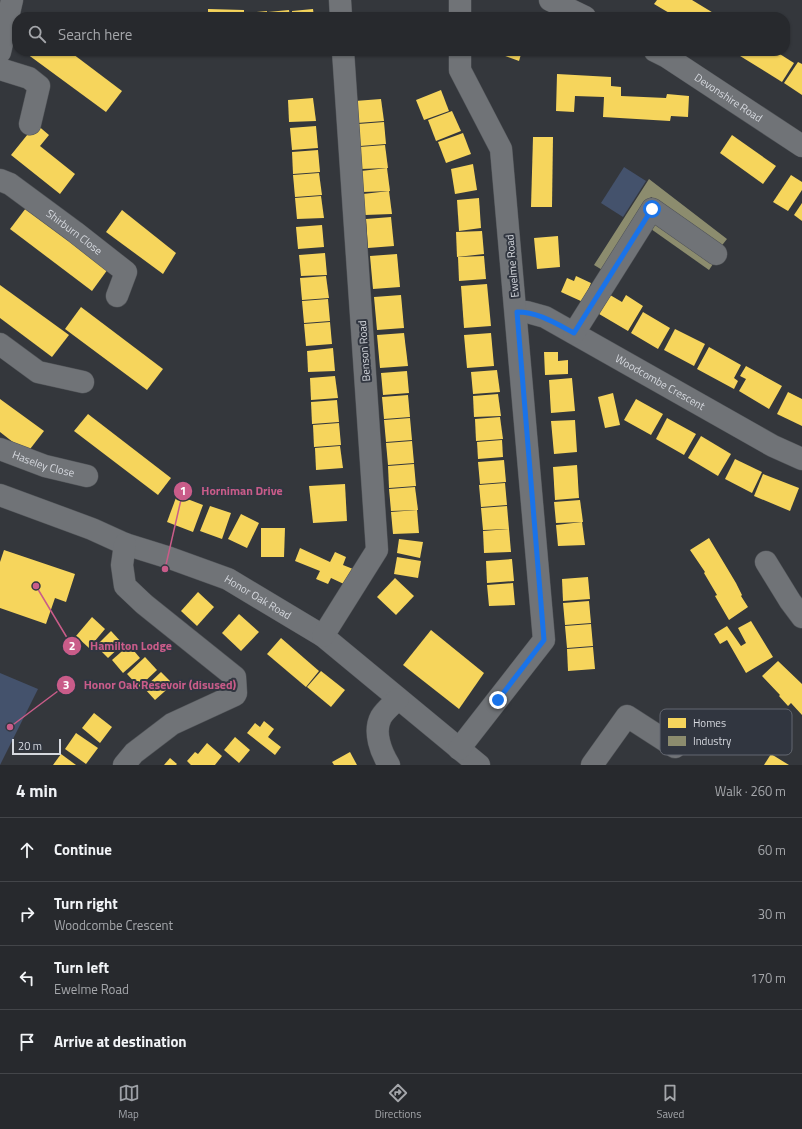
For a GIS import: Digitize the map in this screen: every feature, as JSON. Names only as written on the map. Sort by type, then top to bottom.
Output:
[{"type":"street","points":[[0,52],[12,0]]},
{"type":"street","points":[[340,0],[341,12]]},
{"type":"street","points":[[460,0],[460,12]]},
{"type":"street","points":[[550,0],[575,12]]},
{"type":"street","name":"Benson Road","points":[[323,636],[377,550],[343,56]]},
{"type":"street","name":"Ewelme Road","points":[[460,56],[460,70],[501,149],[517,312],[544,640],[460,749]]},
{"type":"street","name":"Devonshire Road","points":[[665,56],[802,146]]},
{"type":"street","points":[[0,69],[29,78],[39,86],[30,124]]},
{"type":"street","name":"Shirburn Close","points":[[0,180],[10,184],[126,272],[117,296]]},
{"type":"street","points":[[574,333],[652,209],[716,254]]},
{"type":"street","name":"Woodcombe Crescent","points":[[517,312],[527,312],[545,317],[773,446],[802,459]]},
{"type":"street","points":[[0,344],[38,372],[83,382]]},
{"type":"street","name":"Haseley Close","points":[[0,450],[45,466],[87,476]]},
{"type":"street","name":"Honor Oak Road","points":[[0,495],[92,529],[125,544],[170,558],[228,579],[323,636],[479,765]]},
{"type":"street","points":[[124,765],[134,753],[172,724],[235,695],[236,693],[235,676],[144,604],[125,586],[122,565],[125,544]]},
{"type":"street","points":[[766,562],[790,601],[802,617]]},
{"type":"street","points":[[389,765],[378,738],[378,728],[381,717],[398,699]]},
{"type":"street","points":[[592,765],[627,716],[660,737]]},
{"type":"shaded area","points":[[624,167],[646,181],[623,217],[601,203]]},
{"type":"shaded area","points":[[0,673],[38,689],[0,765]]},
{"type":"building: Homes","points":[[657,0],[692,0],[712,12],[668,12],[654,4]]},
{"type":"building: Homes","points":[[208,9],[244,10],[244,12],[208,12]]},
{"type":"building: Homes","points":[[313,9],[313,12],[292,12]]},
{"type":"building: Homes","points":[[289,10],[289,12],[268,12]]},
{"type":"building: Homes","points":[[30,56],[76,56],[122,91],[106,112]]},
{"type":"building: Homes","points":[[506,56],[520,56],[519,61]]},
{"type":"building: Homes","points":[[740,56],[783,56],[794,63],[782,82]]},
{"type":"building: Homes","points":[[798,62],[802,64],[802,95],[784,83]]},
{"type":"building: Homes","points":[[557,74],[611,77],[611,86],[621,87],[621,96],[666,98],[667,94],[689,96],[688,117],[671,116],[670,121],[603,117],[604,97],[575,96],[574,112],[556,111]]},
{"type":"building: Homes","points":[[441,90],[449,111],[424,120],[416,100]]},
{"type":"building: Homes","points":[[313,98],[316,121],[289,122],[288,100]]},
{"type":"building: Homes","points":[[381,99],[384,121],[357,123],[355,101]]},
{"type":"building: Homes","points":[[452,111],[461,131],[436,141],[428,120]]},
{"type":"building: Homes","points":[[384,122],[386,144],[360,146],[358,124]]},
{"type":"building: Homes","points":[[36,124],[49,135],[40,146],[75,174],[60,194],[11,155]]},
{"type":"building: Homes","points":[[316,126],[318,148],[292,150],[290,128]]},
{"type":"building: Homes","points":[[463,133],[471,154],[446,163],[438,142]]},
{"type":"building: Homes","points":[[732,135],[776,166],[763,184],[720,153]]},
{"type":"building: Homes","points":[[533,137],[553,137],[552,207],[531,207]]},
{"type":"building: Homes","points":[[385,145],[388,168],[361,169],[359,147]]},
{"type":"building: Homes","points":[[318,150],[320,172],[293,174],[292,152]]},
{"type":"building: Homes","points":[[473,164],[477,190],[455,194],[451,169]]},
{"type":"building: Homes","points":[[387,168],[390,191],[363,192],[361,171]]},
{"type":"building: Homes","points":[[319,173],[322,195],[295,197],[293,175]]},
{"type":"building: Homes","points":[[791,175],[802,182],[802,190],[788,211],[773,202]]},
{"type":"building: Homes","points":[[389,191],[392,214],[365,215],[363,194]]},
{"type":"building: Homes","points":[[321,196],[324,218],[297,219],[295,198]]},
{"type":"building: Homes","points":[[479,198],[481,228],[459,231],[457,200]]},
{"type":"building: Homes","points":[[802,203],[802,221],[794,215]]},
{"type":"building: Homes","points":[[26,208],[108,269],[92,291],[10,229]]},
{"type":"building: Homes","points":[[122,210],[176,253],[163,274],[106,232]]},
{"type":"building: Homes","points":[[391,217],[394,246],[368,248],[366,219]]},
{"type":"building: Homes","points":[[322,225],[324,247],[298,249],[296,227]]},
{"type":"building: Homes","points":[[482,231],[484,254],[457,257],[456,232]]},
{"type":"building: Homes","points":[[558,236],[560,267],[537,269],[534,238]]},
{"type":"building: Homes","points":[[325,253],[327,275],[301,276],[299,255]]},
{"type":"building: Homes","points":[[397,254],[400,287],[373,289],[370,256]]},
{"type":"building: Homes","points":[[484,256],[486,279],[459,281],[458,257]]},
{"type":"building: Homes","points":[[326,276],[329,298],[302,300],[300,278]]},
{"type":"building: Homes","points":[[576,276],[591,283],[583,302],[561,292],[567,278],[574,281]]},
{"type":"building: Homes","points":[[487,284],[491,326],[464,328],[461,286]]},
{"type":"building: Homes","points":[[0,285],[69,335],[52,357],[0,318]]},
{"type":"building: Homes","points":[[605,292],[622,302],[626,295],[643,306],[628,331],[594,311]]},
{"type":"building: Homes","points":[[401,295],[404,328],[377,330],[374,297]]},
{"type":"building: Homes","points":[[328,299],[330,321],[304,323],[302,301]]},
{"type":"building: Homes","points":[[81,307],[163,369],[147,390],[65,329]]},
{"type":"building: Homes","points":[[643,312],[670,328],[658,349],[631,333]]},
{"type":"building: Homes","points":[[330,322],[332,344],[306,346],[304,324]]},
{"type":"building: Homes","points":[[675,329],[705,344],[694,366],[664,350]]},
{"type":"building: Homes","points":[[404,333],[408,366],[380,368],[377,335]]},
{"type":"building: Homes","points":[[491,333],[494,366],[467,368],[464,335]]},
{"type":"building: Homes","points":[[709,347],[741,365],[734,378],[738,381],[734,389],[697,369]]},
{"type":"building: Homes","points":[[333,348],[335,371],[308,372],[307,351]]},
{"type":"building: Homes","points":[[544,352],[558,352],[558,361],[568,360],[568,374],[545,375]]},
{"type":"building: Homes","points":[[746,366],[782,386],[769,409],[739,391],[746,379],[740,376]]},
{"type":"building: Homes","points":[[497,370],[500,392],[473,394],[471,372]]},
{"type":"building: Homes","points":[[407,371],[409,393],[383,395],[381,373]]},
{"type":"building: Homes","points":[[335,376],[338,398],[311,400],[310,378]]},
{"type":"building: Homes","points":[[572,378],[575,411],[551,413],[549,380]]},
{"type":"building: Homes","points":[[788,392],[802,399],[802,426],[777,414]]},
{"type":"building: Homes","points":[[613,393],[620,425],[605,428],[598,397]]},
{"type":"building: Homes","points":[[498,394],[501,416],[474,417],[473,396]]},
{"type":"building: Homes","points":[[408,395],[410,417],[384,419],[382,397]]},
{"type":"building: Homes","points":[[0,399],[44,431],[27,453],[0,432]]},
{"type":"building: Homes","points":[[636,399],[663,414],[651,435],[624,420]]},
{"type":"building: Homes","points":[[337,400],[339,422],[312,424],[311,402]]},
{"type":"building: Homes","points":[[88,414],[171,478],[158,495],[74,431]]},
{"type":"building: Homes","points":[[500,417],[503,439],[476,441],[475,419]]},
{"type":"building: Homes","points":[[410,418],[412,440],[386,442],[384,420]]},
{"type":"building: Homes","points":[[667,418],[696,434],[684,455],[656,439]]},
{"type":"building: Homes","points":[[575,420],[577,452],[554,454],[551,421]]},
{"type":"building: Homes","points":[[339,423],[341,445],[314,447],[313,425]]},
{"type":"building: Homes","points":[[701,436],[731,454],[718,476],[688,458]]},
{"type":"building: Homes","points":[[502,440],[503,457],[478,459],[477,442]]},
{"type":"building: Homes","points":[[412,441],[414,463],[388,465],[386,443]]},
{"type":"building: Homes","points":[[340,446],[343,468],[316,470],[315,448]]},
{"type":"building: Homes","points":[[735,459],[762,472],[752,493],[725,479]]},
{"type":"building: Homes","points":[[504,460],[506,482],[480,484],[478,462]]},
{"type":"building: Homes","points":[[414,464],[416,486],[389,488],[388,466]]},
{"type":"building: Homes","points":[[577,465],[579,498],[555,500],[553,467]]},
{"type":"building: Homes","points":[[763,474],[799,488],[790,511],[754,496]]},
{"type":"building: Homes","points":[[505,483],[507,505],[481,507],[479,485]]},
{"type":"building: Homes","points":[[345,484],[347,521],[313,523],[309,486]]},
{"type":"building: Homes","points":[[415,487],[418,510],[391,511],[389,489]]},
{"type":"building: Homes","points":[[177,495],[203,505],[193,532],[167,522]]},
{"type":"building: Homes","points":[[580,500],[583,522],[556,523],[554,502]]},
{"type":"building: Homes","points":[[210,506],[231,513],[222,539],[200,531]]},
{"type":"building: Homes","points":[[507,506],[509,529],[483,530],[481,508]]},
{"type":"building: Homes","points":[[417,510],[419,533],[393,534],[391,512]]},
{"type":"building: Homes","points":[[241,514],[259,523],[247,548],[228,539]]},
{"type":"building: Homes","points":[[582,522],[585,545],[558,546],[556,525]]},
{"type":"building: Homes","points":[[261,528],[285,528],[284,557],[261,557]]},
{"type":"building: Homes","points":[[509,529],[511,552],[484,553],[483,531]]},
{"type":"building: Homes","points":[[709,538],[736,583],[742,595],[741,596],[748,607],[729,620],[715,596],[717,595],[704,573],[705,572],[690,550]]},
{"type":"building: Homes","points":[[399,539],[423,542],[420,558],[397,553]]},
{"type":"building: Homes","points":[[300,548],[330,562],[335,552],[346,557],[343,565],[353,569],[346,585],[331,578],[328,584],[316,579],[320,571],[295,561]]},
{"type":"building: Homes","points":[[4,550],[75,574],[66,602],[55,598],[46,624],[0,608],[0,562]]},
{"type":"building: Homes","points":[[397,557],[421,561],[418,578],[394,574]]},
{"type":"building: Homes","points":[[512,559],[514,581],[487,583],[486,561]]},
{"type":"building: Homes","points":[[588,577],[590,599],[563,601],[562,579]]},
{"type":"building: Homes","points":[[395,578],[414,596],[396,615],[377,597]]},
{"type":"building: Homes","points":[[513,583],[515,605],[489,606],[487,585]]},
{"type":"building: Homes","points":[[198,592],[214,607],[197,626],[181,611]]},
{"type":"building: Homes","points":[[589,601],[591,623],[565,625],[563,603]]},
{"type":"building: Homes","points":[[239,614],[259,632],[241,651],[222,633]]},
{"type":"building: Homes","points":[[92,617],[105,629],[89,648],[76,636]]},
{"type":"building: Homes","points":[[751,621],[773,657],[746,673],[727,640],[720,644],[714,634],[727,626],[741,646],[746,643],[738,628]]},
{"type":"building: Homes","points":[[591,624],[593,646],[567,648],[565,626]]},
{"type":"building: Homes","points":[[431,630],[484,673],[459,709],[403,665]]},
{"type":"building: Homes","points":[[111,631],[123,644],[108,658],[96,646]]},
{"type":"building: Homes","points":[[281,638],[319,671],[306,687],[267,654]]},
{"type":"building: Homes","points":[[129,645],[140,658],[123,673],[112,660]]},
{"type":"building: Homes","points":[[593,647],[595,669],[568,671],[567,649]]},
{"type":"building: Homes","points":[[145,657],[157,670],[139,687],[127,674]]},
{"type":"building: Homes","points":[[778,661],[802,684],[802,715],[791,703],[788,706],[762,676]]},
{"type":"building: Homes","points":[[321,671],[345,690],[331,707],[307,687]]},
{"type":"building: Homes","points":[[161,672],[173,684],[155,700],[144,688]]},
{"type":"building: Homes","points":[[94,713],[112,727],[100,743],[82,728]]},
{"type":"building: Homes","points":[[264,721],[274,729],[268,737],[281,747],[275,755],[247,733],[255,723],[260,727]]},
{"type":"building: Homes","points":[[76,733],[98,748],[86,764],[65,749]]},
{"type":"building: Homes","points":[[235,737],[250,750],[239,763],[224,750]]},
{"type":"building: Homes","points":[[207,743],[222,756],[215,765],[191,765],[187,761],[195,752],[198,754]]},
{"type":"building: Homes","points":[[350,752],[357,765],[334,765],[332,762]]},
{"type":"building: Homes","points":[[61,754],[76,765],[53,765]]},
{"type":"building: Homes","points":[[770,755],[773,755],[789,765],[764,765]]},
{"type":"building: Homes","points":[[170,758],[177,764],[164,765]]},
{"type":"building: Industry","points":[[649,179],[727,239],[719,249],[651,197],[604,271],[594,265]]},
{"type":"building: Industry","points":[[657,220],[715,261],[709,270],[651,229]]},
{"type":"place","name":"Horniman Drive","points":[[165,569]]},
{"type":"place","name":"Hamilton Lodge","points":[[36,586]]},
{"type":"place","name":"Honor Oak Resevoir (disused)","points":[[10,727]]},
{"type":"route","points":[[498,700],[544,640],[517,312],[527,312],[545,317],[574,333],[652,209]]}]
